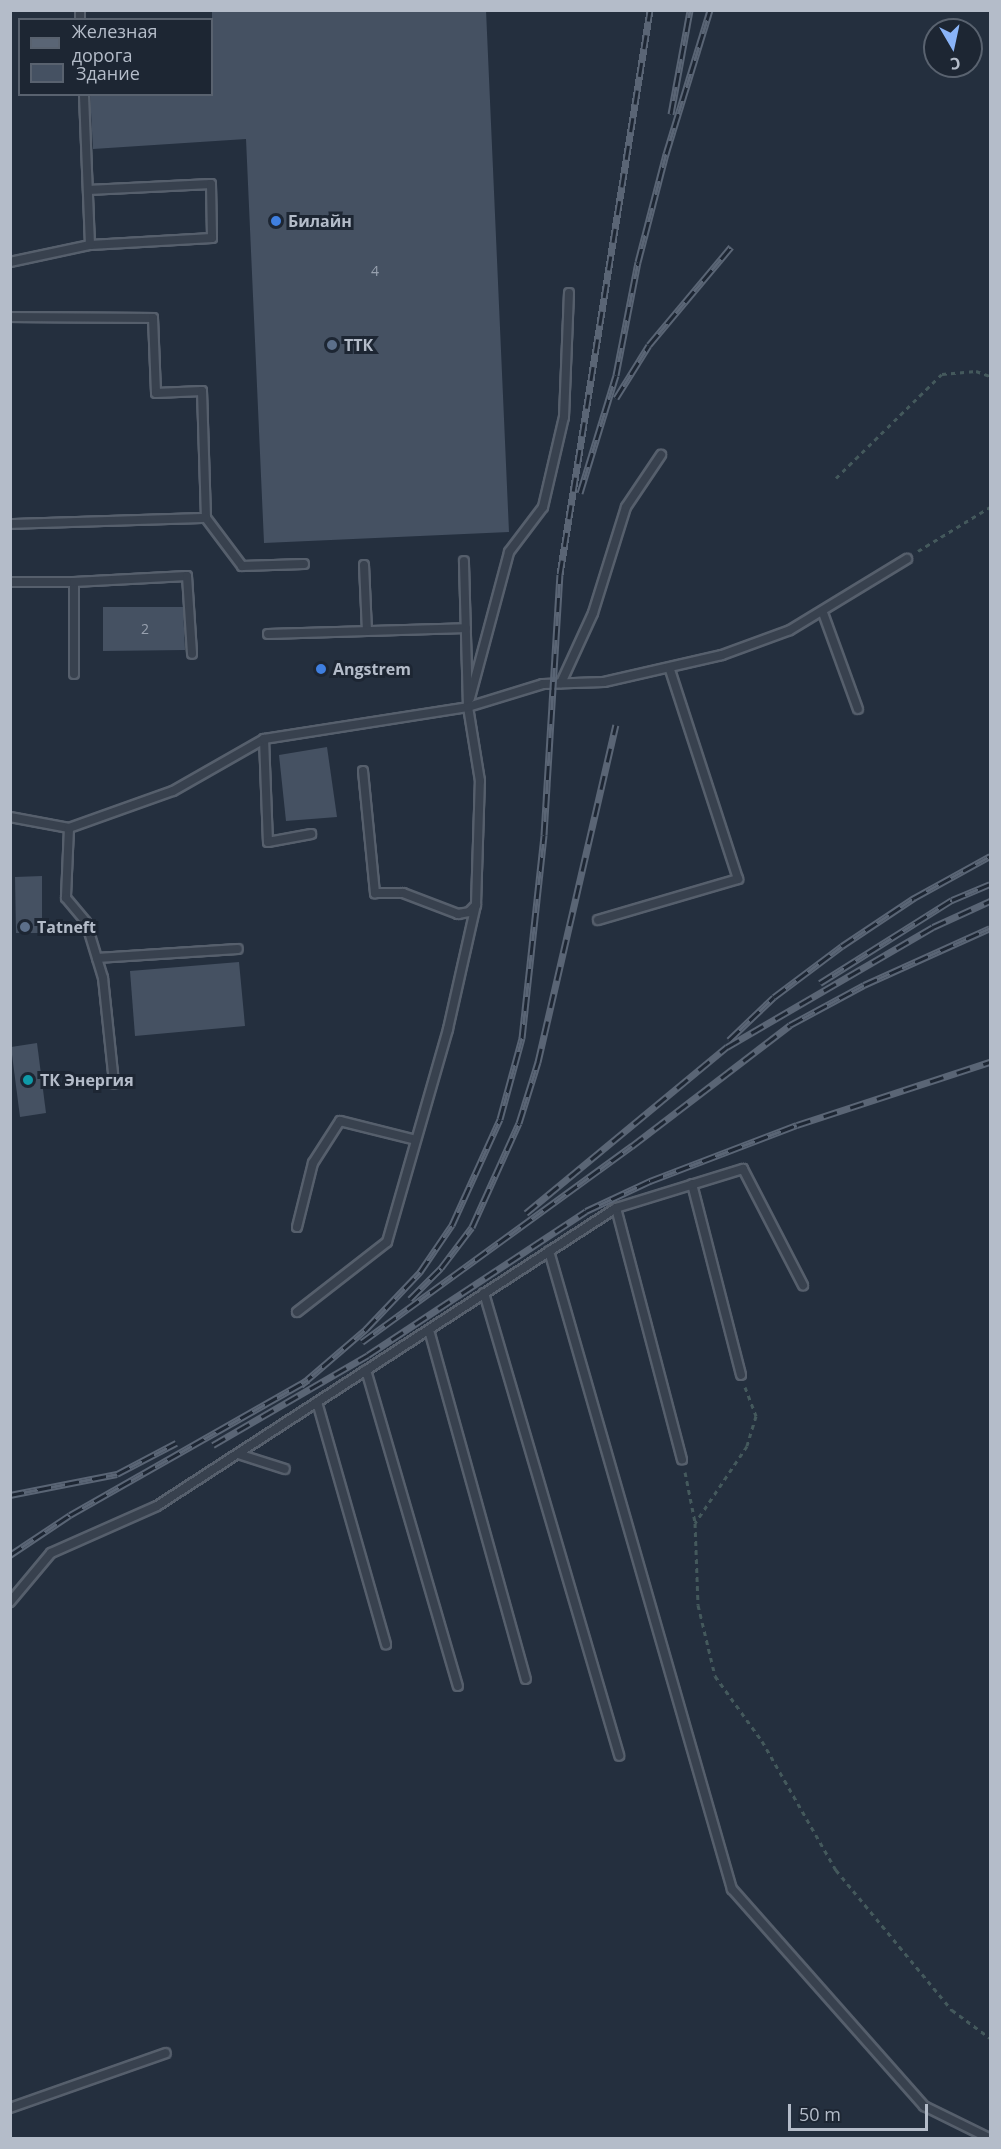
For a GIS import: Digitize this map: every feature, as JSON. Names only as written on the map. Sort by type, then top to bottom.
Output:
[{"type":"lane","points":[[84,96],[90,245]]},
{"type":"lane","points":[[10,262],[90,245],[212,238],[211,184],[88,190]]},
{"type":"lane","points":[[468,707],[509,552],[543,507],[564,417],[569,293]]},
{"type":"lane","points":[[10,317],[153,318],[156,393],[202,391],[206,518],[243,566],[304,564]]},
{"type":"lane","points":[[561,683],[592,613],[626,507],[661,455]]},
{"type":"lane","points":[[10,524],[206,518]]},
{"type":"lane","points":[[10,818],[69,828],[173,791],[264,739],[468,707],[543,684],[604,682],[670,670],[790,630],[822,613],[907,559]]},
{"type":"lane","points":[[297,1312],[387,1242],[448,1029],[476,905],[480,781],[468,707],[464,561]]},
{"type":"lane","points":[[364,565],[367,631]]},
{"type":"lane","points":[[10,582],[74,582],[188,576],[192,654]]},
{"type":"lane","points":[[74,582],[74,674]]},
{"type":"lane","points":[[822,613],[858,709]]},
{"type":"lane","points":[[268,634],[466,628]]},
{"type":"lane","points":[[598,920],[738,879],[670,670]]},
{"type":"lane","points":[[264,739],[268,842],[311,834]]},
{"type":"lane","points":[[363,771],[375,893],[403,893],[458,914],[469,912],[476,905]]},
{"type":"lane","points":[[69,828],[66,898],[86,922],[103,978],[114,1083]]},
{"type":"lane","points":[[97,958],[238,949]]},
{"type":"lane","points":[[297,1227],[313,1163],[339,1121],[416,1140]]},
{"type":"lane","points":[[10,1602],[51,1553],[157,1506],[616,1208],[743,1168],[803,1285]]},
{"type":"lane","points":[[692,1184],[741,1375]]},
{"type":"lane","points":[[616,1208],[682,1459]]},
{"type":"lane","points":[[549,1251],[732,1889],[924,2106],[989,2139]]},
{"type":"lane","points":[[484,1293],[619,1756]]},
{"type":"lane","points":[[429,1330],[526,1679]]},
{"type":"lane","points":[[366,1370],[458,1686]]},
{"type":"lane","points":[[317,1402],[386,1644]]},
{"type":"lane","points":[[238,1454],[285,1469]]},
{"type":"lane","points":[[10,2108],[166,2053]]},
{"type":"path","points":[[836,478],[942,374],[976,371],[990,376]]},
{"type":"path","points":[[907,559],[974,514],[990,507]]},
{"type":"path","points":[[695,1523],[747,1446],[756,1416],[741,1375]]},
{"type":"path","points":[[682,1459],[695,1523],[698,1605],[716,1676],[762,1741],[836,1870],[952,2010],[990,2038]]},
{"type":"building","points":[[212,10],[486,10],[509,532],[264,543],[246,139],[93,149],[90,96],[213,96]]},
{"type":"building","points":[[103,607],[183,607],[185,650],[103,651]]},
{"type":"building","points":[[327,747],[337,817],[286,821],[279,755]]},
{"type":"building","points":[[42,876],[42,933],[16,933],[15,877]]},
{"type":"building","points":[[239,962],[245,1026],[135,1036],[130,971]]},
{"type":"building","name":"ТК Энергия","points":[[37,1043],[46,1113],[20,1117],[11,1047]]},
{"type":"railway","points":[[301,1385],[366,1329],[420,1272],[452,1225],[500,1119],[522,1038],[544,835],[560,574],[650,10]]},
{"type":"railway","points":[[671,114],[690,10]]},
{"type":"railway","points":[[580,493],[616,375],[638,262],[666,154],[710,10]]},
{"type":"railway","points":[[616,398],[649,345],[731,247]]},
{"type":"railway","points":[[410,1299],[441,1268],[472,1227],[519,1123],[538,1062],[616,725]]},
{"type":"railway","points":[[729,1040],[774,997],[842,946],[914,898],[990,856]]},
{"type":"railway","points":[[820,983],[952,900],[990,884]]},
{"type":"railway","points":[[526,1213],[727,1047],[933,927],[990,901]]},
{"type":"railway","points":[[362,1342],[632,1146],[790,1025],[864,985],[990,928]]},
{"type":"railway","points":[[213,1445],[368,1355],[586,1211],[650,1181],[797,1125],[990,1062]]},
{"type":"railway","points":[[10,1555],[70,1515],[308,1380]]},
{"type":"railway","points":[[10,1495],[117,1474],[176,1443]]},
{"type":"place","name":"Билайн","points":[[276,221]]},
{"type":"place","name":"ТТК","points":[[332,345]]},
{"type":"place","name":"Angstrem","points":[[321,669]]},
{"type":"place","name":"Tatneft","points":[[25,927]]},
{"type":"place","name":"ТК Энергия","points":[[28,1080]]}]
